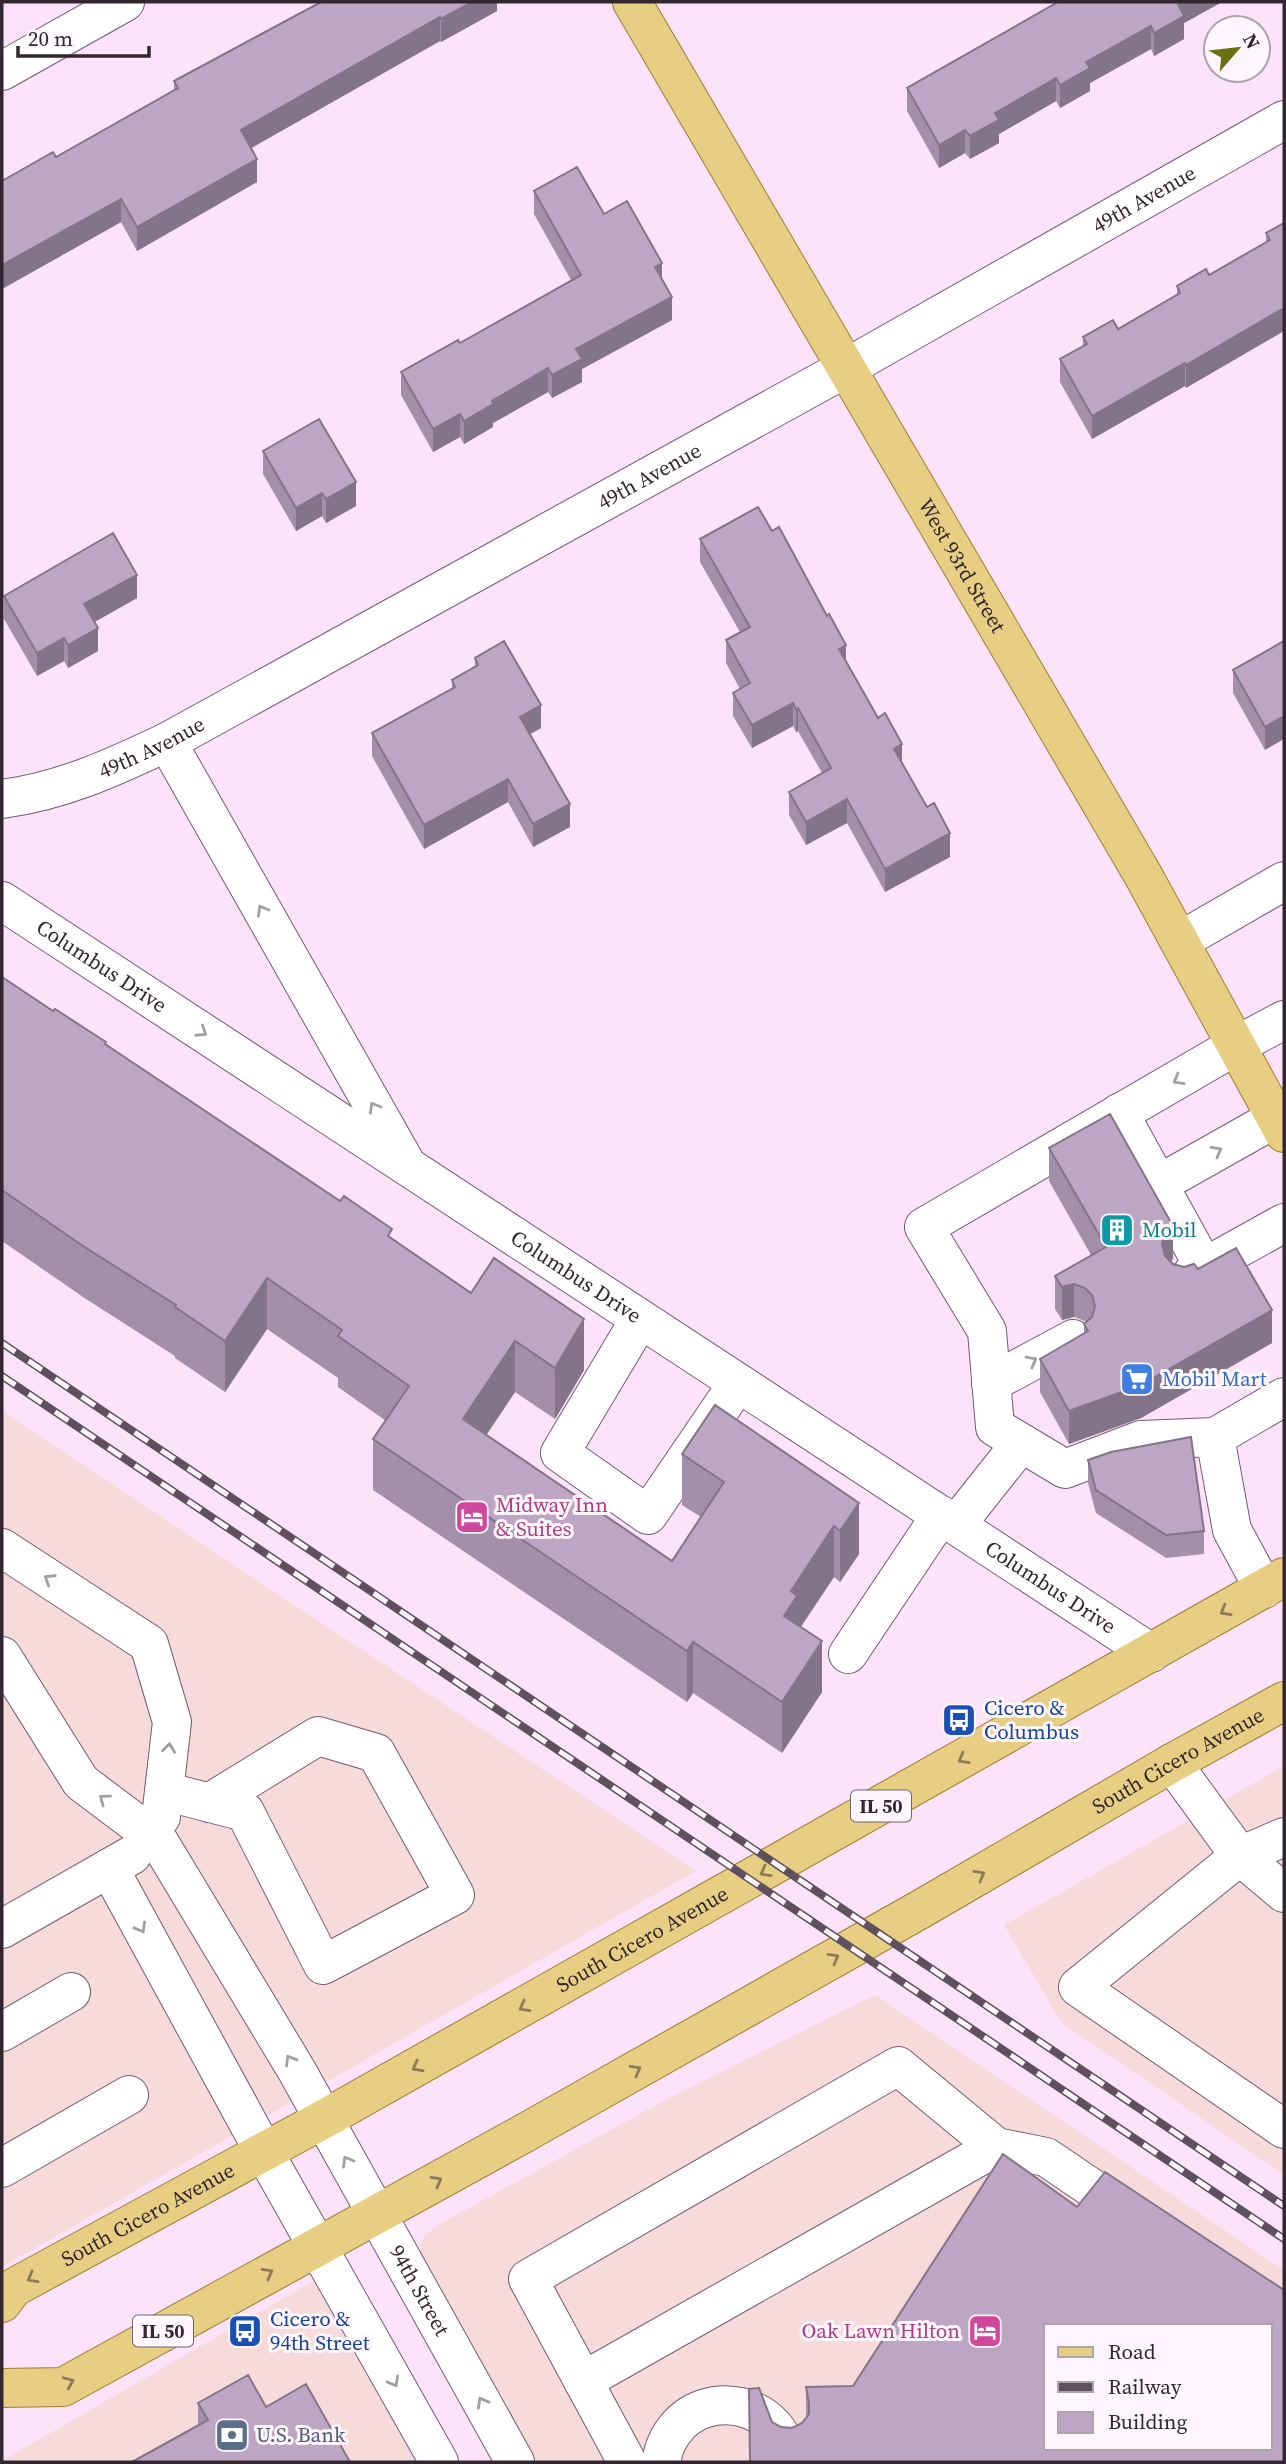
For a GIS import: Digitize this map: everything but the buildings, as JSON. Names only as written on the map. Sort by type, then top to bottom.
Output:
[{"type":"main road","name":"West 93rd Street","points":[[632,2],[1180,941],[1280,1126]]},
{"type":"main road","name":"South Cicero Avenue","points":[[2,2303],[13,2288],[324,2119],[1274,1583]]},
{"type":"main road","name":"South Cicero Avenue","points":[[2,2388],[63,2387],[900,1922],[1172,1763],[1284,1701]]},
{"type":"street","points":[[2,71],[125,2]]},
{"type":"street","name":"49th Avenue","points":[[2,799],[27,796],[95,776],[167,742],[846,369],[1284,120]]},
{"type":"street","points":[[167,742],[408,1167]]},
{"type":"street","points":[[1180,941],[1284,881]]},
{"type":"street","name":"Columbus Drive","points":[[2,901],[1151,1653]]},
{"type":"street","points":[[1284,1020],[924,1227],[987,1331],[995,1427],[1065,1469],[1141,1440],[1215,1437],[1284,1397]]},
{"type":"street","points":[[1119,1113],[1158,1184],[1194,1273],[1284,1223]]},
{"type":"street","points":[[1158,1184],[1280,1126]]},
{"type":"street","points":[[640,1319],[560,1453],[648,1515],[738,1383]]},
{"type":"street","points":[[991,1383],[1073,1339]]},
{"type":"street","points":[[1215,1437],[1233,1530],[1274,1583]]},
{"type":"street","points":[[848,1654],[948,1520],[1021,1443]]},
{"type":"street","points":[[2,1548],[149,1644],[172,1722],[158,1840]]},
{"type":"street","points":[[2,1656],[81,1782],[158,1840]]},
{"type":"street","points":[[164,1791],[209,1803],[245,1812],[323,1965],[455,1895],[376,1754],[318,1736],[209,1803]]},
{"type":"street","points":[[1172,1763],[1240,1856],[1284,1893]]},
{"type":"street","points":[[1284,1837],[1240,1856],[1078,1987],[1284,2129]]},
{"type":"street","points":[[7,1915],[108,1868],[158,1840]]},
{"type":"street","name":"94th Street","points":[[158,1840],[324,2119],[514,2462]]},
{"type":"street","points":[[108,1868],[439,2462]]},
{"type":"street","points":[[2,2032],[71,1992]]},
{"type":"street","points":[[627,2462],[528,2279],[898,2066],[996,2147],[1046,2157],[1160,2234]]},
{"type":"street","points":[[2,2168],[129,2095]]},
{"type":"street","points":[[583,2381],[996,2147]]},
{"type":"street","points":[[662,2462],[669,2438],[680,2422],[696,2410],[715,2405],[735,2405],[754,2411],[770,2423],[781,2439],[788,2462]]},
{"type":"shaded area","points":[[2,1411],[696,1871],[2,2267]]},
{"type":"shaded area","points":[[1284,1766],[1284,2175],[1062,2023],[1004,1925]]},
{"type":"shaded area","points":[[875,1995],[1284,2270],[1284,2462],[534,2462],[418,2250],[425,2235],[438,2225],[654,2106]]},
{"type":"shaded area","points":[[313,2281],[416,2462],[2,2462],[2,2461]]},
{"type":"railway","points":[[2,1343],[1284,2206]]},
{"type":"railway","points":[[2,1376],[1284,2239]]},
{"type":"place","name":"Mobil","points":[[1117,1230]]},
{"type":"place","name":"Mobil Mart","points":[[1137,1379]]},
{"type":"place","name":"Midway Inn & Suites","points":[[472,1517]]},
{"type":"place","name":"Cicero & Columbus","points":[[959,1720]]},
{"type":"place","name":"Cicero & 94th Street","points":[[245,2331]]},
{"type":"place","name":"Oak Lawn Hilton","points":[[985,2331]]},
{"type":"place","name":"U.S. Bank","points":[[232,2435]]}]
